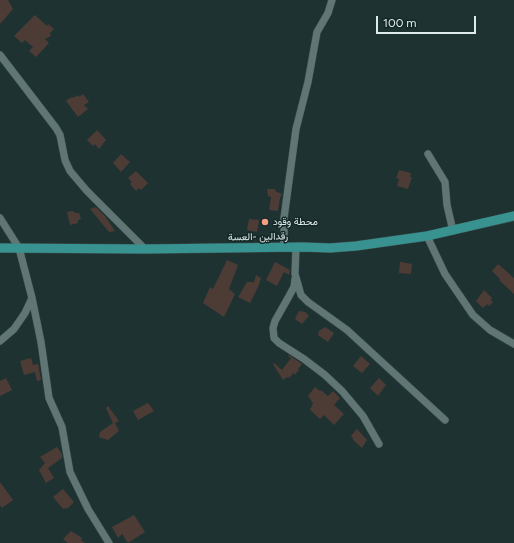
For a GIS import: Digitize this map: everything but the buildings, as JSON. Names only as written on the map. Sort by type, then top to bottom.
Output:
[{"type":"main road","name":"رقدالين -العسة","points":[[0,248],[330,248],[356,246],[427,236],[514,216]]},
{"type":"street","points":[[284,248],[284,218],[296,129],[308,82],[317,32],[328,12],[332,0]]},
{"type":"street","points":[[0,55],[56,128],[60,135],[65,160],[70,171],[87,191],[145,249]]},
{"type":"street","points":[[428,154],[445,182],[447,206],[453,231]]},
{"type":"street","points":[[0,218],[19,248],[32,298],[41,342],[49,398],[62,427],[70,472],[88,509],[109,543]]},
{"type":"street","points":[[427,236],[445,274],[473,315],[490,330],[514,344]]},
{"type":"street","points":[[296,247],[294,287],[275,321],[273,328],[274,338],[278,343],[304,359],[325,375],[342,391],[362,416],[379,444]]},
{"type":"street","points":[[295,274],[301,295],[308,302],[347,330],[445,420]]},
{"type":"street","points":[[0,341],[14,329],[25,313],[32,298]]},
{"type":"place","name":"محطة وقود","points":[[265,222]]}]
